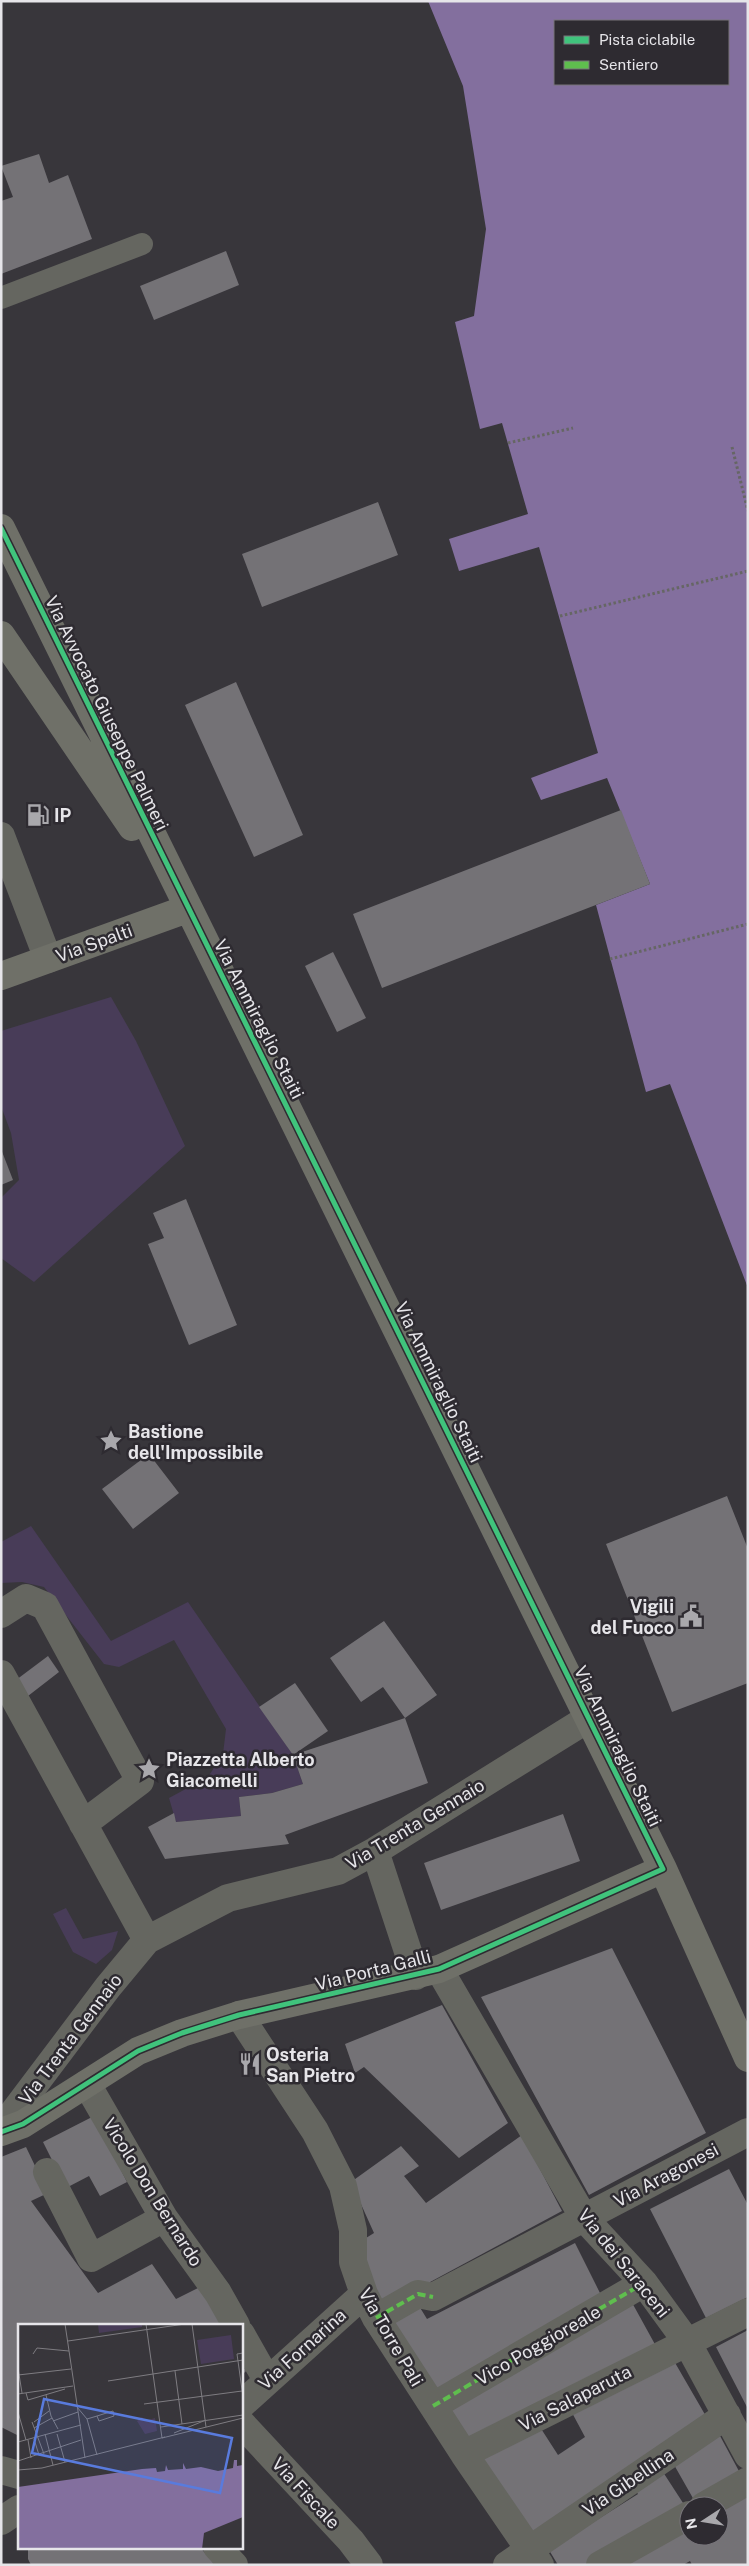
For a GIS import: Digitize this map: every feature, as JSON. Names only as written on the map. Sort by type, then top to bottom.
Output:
[{"type":"street","name":"Via Avvocato Giuseppe Palmeri","points":[[1,528],[187,909]]},
{"type":"street","name":"Via Avvocato Giuseppe Palmeri","points":[[1,635],[187,909]]},
{"type":"street","points":[[1,836],[48,959]]},
{"type":"street","name":"Via Spalti","points":[[1,976],[187,909]]},
{"type":"street","name":"Via Ammiraglio Staiti","points":[[187,909],[228,985],[663,1869],[748,2058]]},
{"type":"street","points":[[1,1614],[26,1598],[45,1606],[140,1782],[83,1824]]},
{"type":"street","points":[[1,1674],[147,1940]]},
{"type":"street","name":"Via Trenta Gennaio","points":[[1,2130],[108,1987],[147,1940],[228,1898],[338,1871],[375,1851],[589,1718]]},
{"type":"street","name":"Via dei Saraceni","points":[[375,1851],[427,1972],[584,2218],[644,2283],[687,2342],[748,2455]]},
{"type":"street","name":"Via Porta Galli","points":[[87,2084],[138,2051],[182,2033],[239,2015],[427,1972],[663,1869]]},
{"type":"street","name":"Via Torre Pali","points":[[239,2015],[314,2131],[343,2186],[353,2230],[353,2262],[364,2294],[376,2318],[432,2406],[535,2558]]},
{"type":"street","name":"Via Trenta Gennaio","points":[[1,2130],[23,2124],[87,2084]]},
{"type":"street","name":"Vicolo Don Bernardo","points":[[87,2084],[164,2218],[218,2294],[235,2324]]},
{"type":"street","name":"Via Aragonesi","points":[[376,2318],[418,2294],[432,2297],[748,2132]]},
{"type":"street","points":[[47,2172],[91,2258],[164,2218]]},
{"type":"street","name":"Vico Poggioreale","points":[[432,2406],[644,2283]]},
{"type":"street","name":"Via Fornarina","points":[[242,2404],[364,2294]]},
{"type":"street","name":"Via Salaparuta","points":[[464,2454],[748,2312]]},
{"type":"street","points":[[242,2336],[267,2380]]},
{"type":"street","name":"Via Gibellina","points":[[507,2565],[535,2558],[600,2500],[727,2415]]},
{"type":"street","name":"Via Fiscale","points":[[242,2424],[351,2542],[368,2565]]},
{"type":"street","points":[[1,2470],[18,2475]]},
{"type":"street","points":[[722,2496],[748,2482]]},
{"type":"street","points":[[1,2521],[18,2510]]},
{"type":"street","points":[[600,2565],[679,2521]]},
{"type":"street","points":[[218,2548],[234,2565]]},
{"type":"lane","points":[[1,298],[142,244]]},
{"type":"path","points":[[508,443],[573,428]]},
{"type":"path","points":[[732,447],[748,511]]},
{"type":"path","points":[[560,616],[748,571]]},
{"type":"path","points":[[610,959],[748,924]]},
{"type":"shaded area","points":[[428,1],[748,1],[748,1288],[670,1084],[646,1092],[596,905],[650,884],[607,778],[541,800],[531,778],[598,753],[539,547],[459,571],[449,539],[528,514],[502,423],[480,429],[455,322],[474,316],[486,229],[463,86]]},
{"type":"shaded area","points":[[111,997],[136,1041],[185,1146],[34,1282],[1,1258],[1,1198],[19,1180],[11,1133],[1,1106],[1,1031]]},
{"type":"shaded area","points":[[31,1526],[111,1641],[188,1602],[293,1755],[303,1784],[272,1793],[239,1797],[241,1816],[176,1822],[169,1798],[208,1777],[223,1754],[226,1729],[174,1640],[119,1667],[104,1664],[44,1587],[22,1582],[1,1583],[1,1542]]},
{"type":"shaded area","points":[[66,1908],[83,1939],[118,1931],[112,1950],[96,1964],[73,1952],[53,1914]]},
{"type":"building","points":[[39,154],[49,183],[68,175],[92,239],[1,274],[1,201],[13,197],[1,166]]},
{"type":"building","points":[[226,251],[239,285],[154,320],[140,286]]},
{"type":"building","points":[[378,502],[398,555],[262,607],[242,554]]},
{"type":"building","points":[[236,682],[303,835],[254,857],[185,705]]},
{"type":"building","points":[[621,810],[650,884],[382,988],[353,914]]},
{"type":"building","points":[[333,952],[366,1018],[337,1032],[305,966]]},
{"type":"building","points":[[1,1149],[13,1180],[1,1185]]},
{"type":"building","points":[[186,1199],[237,1325],[189,1345],[148,1244],[164,1238],[153,1213]]},
{"type":"building","points":[[149,1454],[179,1493],[133,1529],[102,1489]]},
{"type":"building","name":"Vigili del Fuoco","points":[[727,1496],[748,1549],[748,1683],[672,1712],[606,1544]]},
{"type":"building","points":[[384,1621],[437,1695],[405,1718],[383,1687],[361,1702],[330,1658]]},
{"type":"building","points":[[48,1656],[59,1672],[28,1696],[16,1680]]},
{"type":"building","points":[[295,1683],[328,1731],[293,1755],[259,1707]]},
{"type":"building","points":[[405,1718],[428,1783],[285,1835],[289,1844],[165,1859],[148,1827],[174,1813],[176,1822],[241,1816],[239,1797],[272,1793],[303,1784],[293,1755]]},
{"type":"building","points":[[563,1814],[580,1861],[441,1910],[424,1863]]},
{"type":"building","points":[[612,1948],[706,2133],[589,2195],[481,1997]]},
{"type":"building","points":[[442,2005],[508,2123],[459,2158],[364,2067],[355,2073],[345,2044]]},
{"type":"building","points":[[94,2116],[127,2182],[100,2196],[89,2176],[66,2188],[43,2142]]},
{"type":"building","points":[[522,2135],[562,2211],[380,2309],[358,2243],[374,2233],[351,2182],[401,2146],[419,2166],[404,2176],[426,2203]]},
{"type":"building","points":[[26,2147],[48,2193],[31,2201],[98,2293],[152,2264],[176,2299],[202,2286],[221,2324],[18,2324],[18,2436],[1,2427],[1,2157]]},
{"type":"building","points":[[729,2169],[748,2205],[748,2297],[706,2318],[650,2209]]},
{"type":"building","points":[[575,2243],[604,2301],[437,2396],[389,2317],[416,2301],[427,2319]]},
{"type":"building","points":[[630,2299],[657,2348],[467,2445],[444,2410]]},
{"type":"building","points":[[748,2330],[748,2409],[716,2347]]},
{"type":"building","points":[[674,2361],[707,2418],[535,2537],[477,2455],[538,2424],[558,2455],[585,2437],[570,2409]]},
{"type":"building","points":[[242,2364],[246,2371],[242,2375]]},
{"type":"building","points":[[719,2434],[740,2473],[701,2496],[692,2496],[673,2463]]},
{"type":"building","points":[[661,2469],[679,2497],[679,2510],[585,2565],[558,2565],[549,2550],[638,2494],[632,2486]]},
{"type":"building","points":[[748,2492],[748,2565],[692,2565],[690,2561],[683,2565],[616,2565],[679,2530],[679,2546],[729,2546],[729,2502]]},
{"type":"building","points":[[28,2548],[201,2548],[215,2565],[31,2565],[28,2559]]},
{"type":"marked path","points":[[433,2406],[644,2283]]},
{"type":"marked path","points":[[376,2318],[418,2294],[433,2297]]},
{"type":"cycle path","points":[[1,528],[663,1869],[439,1969],[239,2015],[182,2033],[138,2051],[23,2124],[1,2132]]},
{"type":"place","name":"IP","points":[[38,815]]},
{"type":"place","name":"Bastione dell'Impossibile","points":[[111,1441]]},
{"type":"place","name":"Vigili del Fuoco","points":[[691,1616]]},
{"type":"place","name":"Piazzetta Alberto Giacomelli","points":[[149,1769]]},
{"type":"place","name":"Osteria San Pietro","points":[[250,2064]]}]
